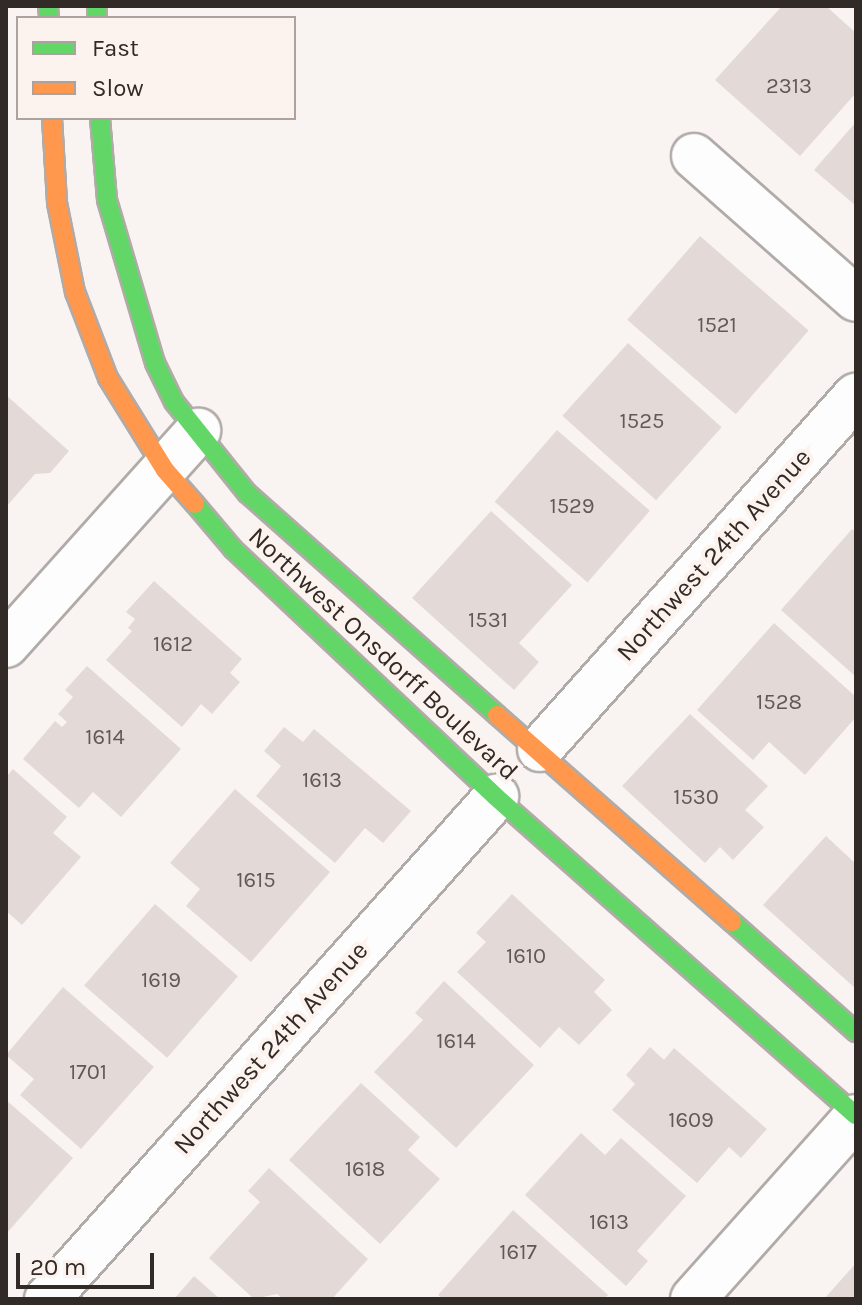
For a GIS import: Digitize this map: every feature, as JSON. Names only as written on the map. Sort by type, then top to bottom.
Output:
[{"type":"street","name":"Northwest Onsdorff Boulevard","points":[[52,120],[57,203],[75,292],[108,378],[165,470],[233,549],[496,797],[856,1116]]},
{"type":"street","name":"Northwest Onsdorff Boulevard","points":[[100,120],[107,200],[130,291],[155,363],[198,431],[247,493],[540,749],[856,1032]]},
{"type":"street","points":[[694,156],[856,299]]},
{"type":"street","name":"Northwest 24th Avenue","points":[[540,749],[856,396]]},
{"type":"street","points":[[6,645],[198,431]]},
{"type":"street","name":"Northwest 24th Avenue","points":[[47,1299],[496,797]]},
{"type":"street","points":[[693,1299],[856,1116]]},
{"type":"building","points":[[782,6],[826,6],[856,33],[856,93],[800,156],[715,80]]},
{"type":"building","points":[[856,122],[856,206],[814,170]]},
{"type":"building","points":[[700,236],[809,330],[736,414],[627,320]]},
{"type":"building","points":[[628,343],[722,427],[656,500],[562,416]]},
{"type":"building","points":[[6,395],[69,451],[50,473],[35,474],[6,507]]},
{"type":"building","points":[[557,430],[650,511],[588,582],[495,502]]},
{"type":"building","points":[[491,511],[572,585],[519,643],[539,662],[514,690],[412,598]]},
{"type":"building","points":[[852,529],[856,532],[856,677],[781,610]]},
{"type":"building","points":[[154,581],[242,659],[230,673],[240,682],[212,714],[201,704],[182,727],[106,660],[132,631],[128,628],[135,619],[126,612]]},
{"type":"building","points":[[774,623],[856,697],[856,717],[805,775],[769,742],[753,760],[697,710]]},
{"type":"building","points":[[87,666],[181,749],[121,817],[93,792],[79,808],[23,759],[55,721],[62,727],[67,722],[58,714],[73,697],[65,690]]},
{"type":"building","points":[[690,714],[768,786],[745,810],[764,827],[733,860],[720,847],[705,863],[622,786]]},
{"type":"building","points":[[284,727],[303,742],[314,729],[411,811],[383,843],[365,828],[335,863],[256,796],[281,766],[264,751]]},
{"type":"building","points":[[13,769],[67,817],[53,833],[81,857],[22,925],[6,911],[6,777]]},
{"type":"building","points":[[235,789],[330,872],[251,962],[186,906],[200,889],[170,863]]},
{"type":"building","points":[[826,836],[856,864],[856,989],[763,905]]},
{"type":"building","points":[[512,894],[605,980],[594,992],[612,1010],[579,1045],[559,1027],[540,1048],[457,972],[486,942],[476,933]]},
{"type":"building","points":[[155,904],[238,976],[167,1058],[84,986]]},
{"type":"building","points":[[444,981],[534,1065],[456,1148],[374,1072],[423,1020],[415,1013]]},
{"type":"building","points":[[63,987],[154,1067],[81,1149],[20,1095],[34,1079],[6,1055]]},
{"type":"building","points":[[650,1047],[664,1060],[674,1048],[767,1129],[741,1158],[729,1147],[697,1183],[612,1110],[635,1084],[626,1075]]},
{"type":"building","points":[[361,1083],[420,1137],[408,1150],[440,1179],[380,1244],[289,1160]]},
{"type":"building","points":[[6,1100],[73,1158],[6,1234]]},
{"type":"building","points":[[581,1133],[605,1155],[621,1138],[686,1196],[637,1251],[648,1261],[626,1286],[525,1195]]},
{"type":"building","points":[[269,1168],[368,1259],[332,1299],[283,1299],[277,1294],[254,1299],[209,1258],[260,1202],[248,1191]]},
{"type":"building","points":[[513,1210],[608,1295],[604,1299],[443,1299],[438,1295]]},
{"type":"building","points":[[856,1263],[856,1299],[824,1299]]},
{"type":"building","points":[[194,1276],[220,1299],[174,1299]]},
{"type":"traffic: fast","points":[[48,6],[49,16]]},
{"type":"traffic: fast","points":[[97,6],[97,16]]},
{"type":"traffic: fast","points":[[100,120],[107,200],[155,363],[174,402],[247,493],[497,715]]},
{"type":"traffic: fast","points":[[195,504],[233,549],[496,797],[856,1115]]},
{"type":"traffic: fast","points":[[732,922],[856,1032]]},
{"type":"traffic: slow","points":[[52,120],[57,203],[75,292],[108,378],[165,470],[195,504]]},
{"type":"traffic: slow","points":[[497,715],[732,922]]}]
